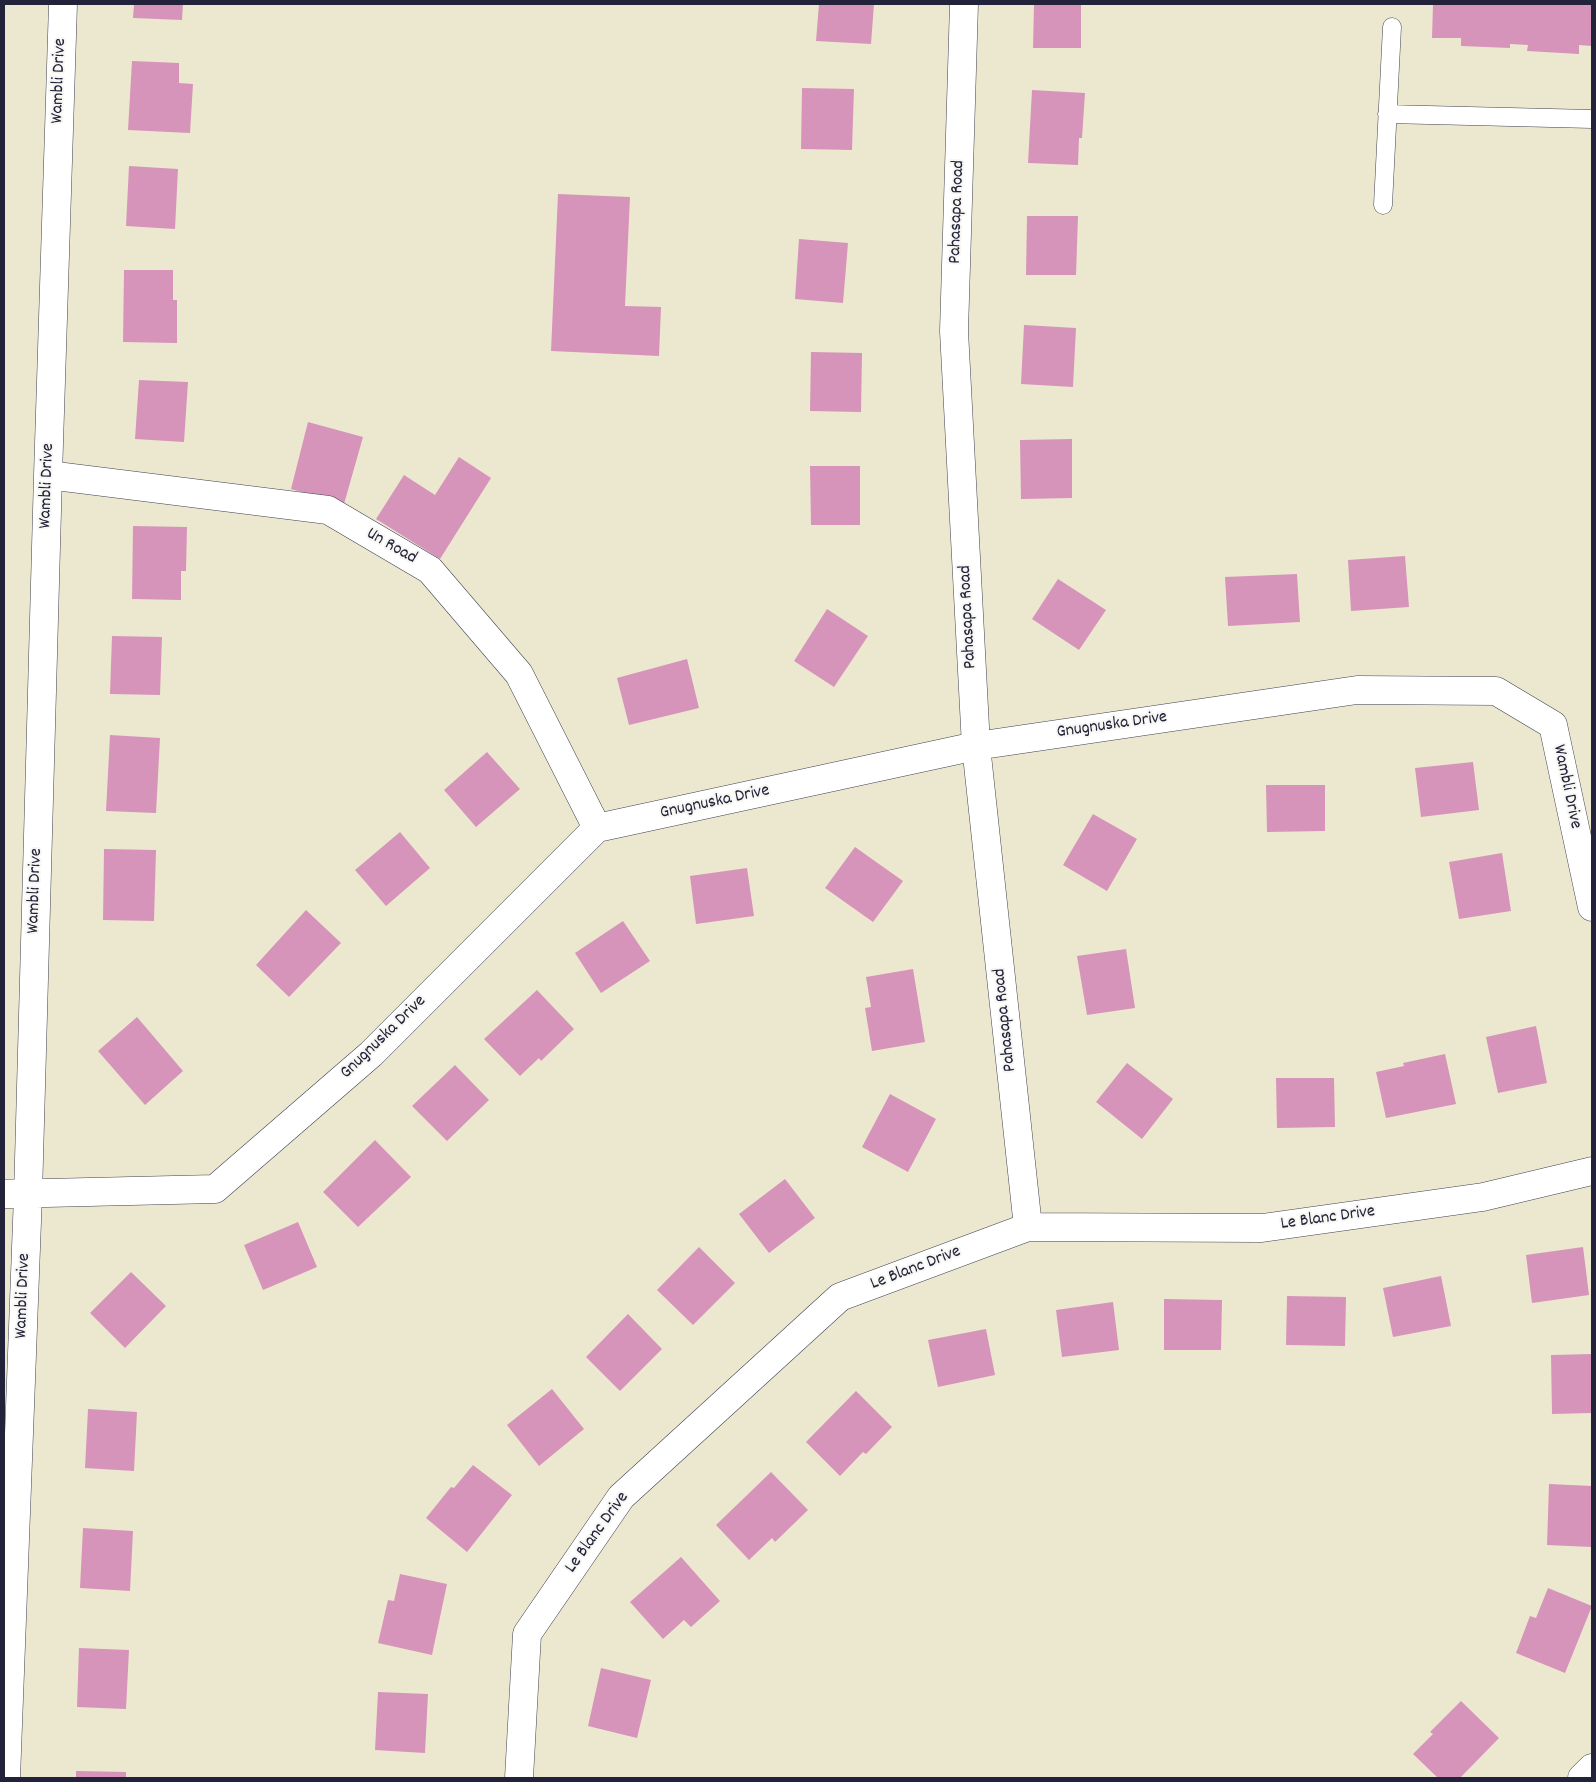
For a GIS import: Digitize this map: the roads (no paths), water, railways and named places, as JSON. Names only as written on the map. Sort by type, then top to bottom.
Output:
[{"type":"street","name":"Wambli Drive","points":[[6,1778],[16,1194],[48,475],[63,4]]},
{"type":"street","name":"Pahasapa Road","points":[[964,4],[954,331],[976,746],[1028,1227]]},
{"type":"street","name":"Un Road","points":[[48,475],[328,510],[430,570],[519,674],[597,828]]},
{"type":"street","name":"Gnugnuska Drive","points":[[16,1194],[215,1189],[371,1054],[597,828],[976,746],[1357,690],[1496,691],[1553,725]]},
{"type":"street","name":"Wambli Drive","points":[[1553,725],[1592,907]]},
{"type":"street","name":"Le Blanc Drive","points":[[519,1778],[527,1634],[621,1497],[840,1297],[1028,1227],[1262,1228],[1483,1197],[1592,1172]]},
{"type":"street","points":[[1582,1778],[1592,1768]]},
{"type":"lane","points":[[1383,205],[1392,27]]},
{"type":"lane","points":[[1387,114],[1592,119]]}]
